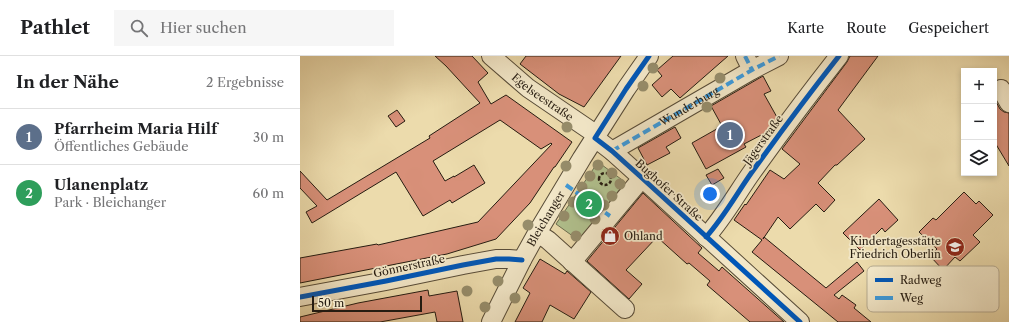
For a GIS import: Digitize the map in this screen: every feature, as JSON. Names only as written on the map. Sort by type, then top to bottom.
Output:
[{"type":"street","name":"Egelseestraße","points":[[491,56],[528,88],[596,137]]},
{"type":"street","points":[[596,137],[649,56]]},
{"type":"street","points":[[748,63],[779,56]]},
{"type":"street","name":"Jägerstraße","points":[[706,237],[715,227],[773,143],[839,56]]},
{"type":"street","name":"Wunderburg","points":[[612,151],[748,63]]},
{"type":"street","name":"Bughofer Straße","points":[[596,137],[800,322]]},
{"type":"street","name":"Bleichanger","points":[[491,322],[537,233],[596,137]]},
{"type":"street","points":[[572,262],[642,178]]},
{"type":"street","points":[[537,233],[548,240],[625,309]]},
{"type":"street","name":"Gönnerstraße","points":[[300,297],[496,259],[522,260]]},
{"type":"path","points":[[606,173],[611,177],[611,181],[609,184],[605,185],[602,184],[600,177],[602,174],[606,173]]},
{"type":"green space","points":[[598,162],[625,182],[581,242],[556,224]]},
{"type":"building","points":[[435,56],[472,56],[488,73],[478,82],[491,104],[506,95],[572,142],[530,203],[496,239],[447,254],[300,283],[300,258],[378,245],[478,222],[552,144],[551,143],[541,149],[500,120],[433,161],[445,181],[474,165],[485,183],[452,203],[450,200],[423,216],[396,172],[312,223],[306,212],[317,206],[300,188],[300,171],[327,200],[430,138],[429,136],[480,103]]},
{"type":"building","points":[[526,56],[621,56],[584,107],[559,94],[520,64]]},
{"type":"building","points":[[673,56],[728,56],[680,98],[671,89],[662,97],[652,85],[662,76],[657,70]]},
{"type":"building","points":[[850,56],[878,56],[838,110],[865,139],[837,165],[835,165],[818,183],[835,200],[824,212],[816,204],[790,229],[778,217],[764,237],[826,288],[857,262],[864,271],[834,295],[839,299],[842,295],[856,305],[854,308],[871,322],[838,322],[752,252],[762,240],[734,220],[770,170],[784,179],[800,164],[782,149]]},
{"type":"building","points":[[763,76],[771,91],[764,94],[778,119],[769,131],[744,144],[746,147],[706,169],[692,143],[722,126],[711,106]]},
{"type":"building","points":[[997,104],[1000,109],[1009,113],[1009,166],[997,146]]},
{"type":"building","points":[[397,110],[405,121],[396,127],[388,116]]},
{"type":"building","points":[[675,127],[681,138],[666,147],[670,153],[647,165],[638,148]]},
{"type":"building","points":[[718,169],[724,178],[712,185],[706,175]]},
{"type":"building","points":[[964,192],[976,204],[979,201],[993,215],[973,235],[980,242],[960,261],[955,257],[947,266],[939,266],[930,256],[937,249],[919,232],[933,218],[936,220]]},
{"type":"building","points":[[643,193],[702,248],[698,253],[719,271],[722,267],[784,322],[750,322],[707,285],[710,281],[689,263],[687,264],[657,237],[626,270],[642,284],[629,299],[587,261]]},
{"type":"building","points":[[879,199],[898,220],[885,232],[882,228],[860,250],[843,233]]},
{"type":"building","points":[[540,259],[565,274],[567,271],[591,292],[574,319],[550,305],[542,322],[515,322],[530,293],[523,288]]},
{"type":"building","points":[[428,290],[429,296],[457,291],[463,322],[437,322],[435,312],[380,322],[300,322],[300,317],[358,303]]},
{"type":"marked path","points":[[745,56],[752,70]]},
{"type":"marked path","points":[[612,151],[779,56]]},
{"type":"marked path","points":[[566,185],[610,216]]},
{"type":"cycle path","points":[[649,56],[595,138],[612,151],[800,322]]},
{"type":"cycle path","points":[[706,237],[725,213],[746,180],[773,143],[839,56]]},
{"type":"cycle path","points":[[300,297],[496,259],[522,260]]},
{"type":"place","name":"Pfarrheim Maria Hilf","points":[[730,135]]},
{"type":"place","name":"Ulanenplatz","points":[[589,204]]},
{"type":"place","name":"Ohland","points":[[610,236]]},
{"type":"place","name":"Kindertagesstätte Friedrich Oberlin","points":[[955,247]]}]
